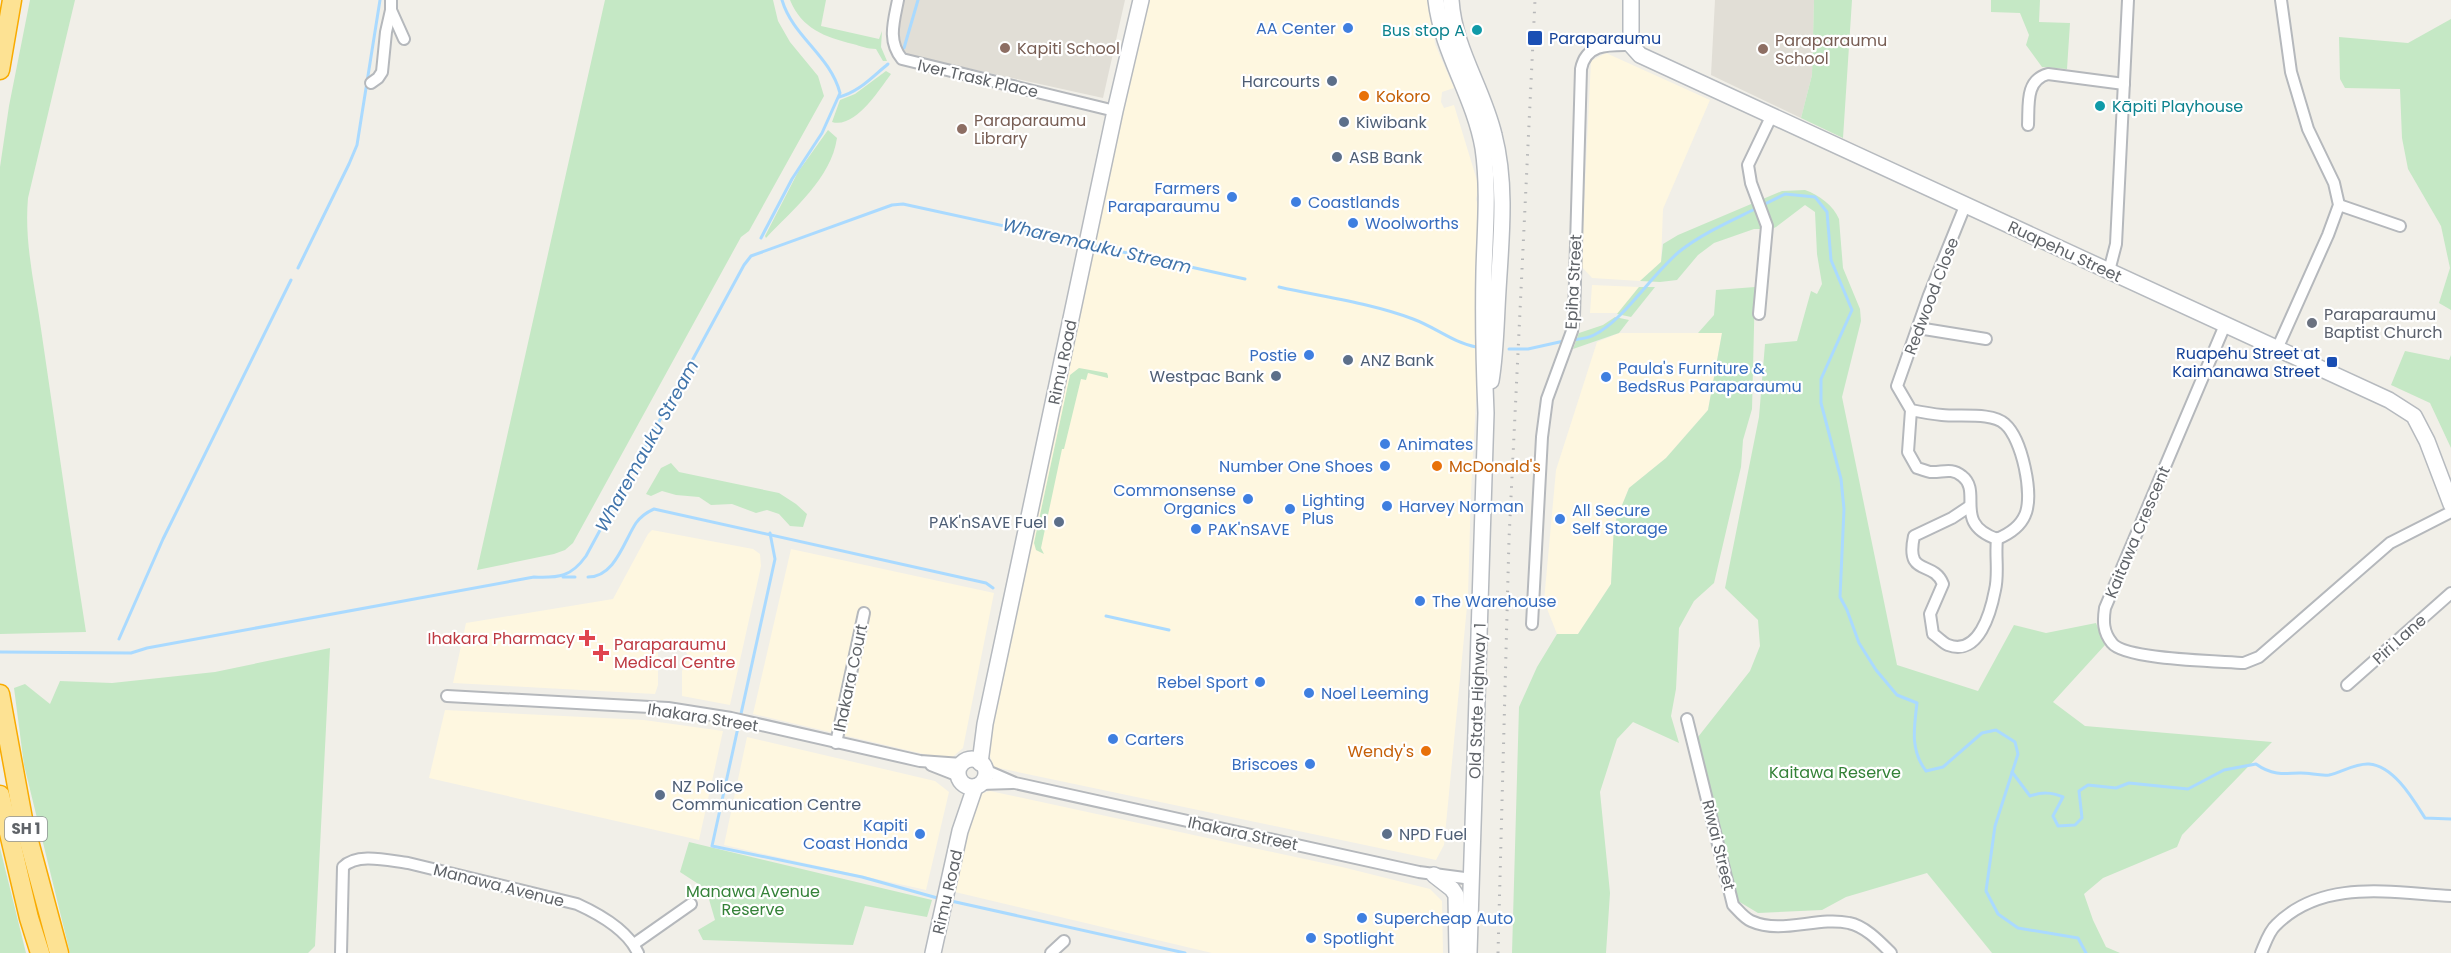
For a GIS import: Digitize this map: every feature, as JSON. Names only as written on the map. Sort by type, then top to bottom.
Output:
[{"type":"highway","points":[[0,70],[12,0]]},
{"type":"highway","name":"SH 1","points":[[1,699],[23,819],[59,953]]},
{"type":"highway","name":"SH 1","points":[[0,795],[26,907],[40,953]]},
{"type":"main road","name":"Rimu Road","points":[[933,953],[985,724],[1115,111],[1141,0]]},
{"type":"main road","name":"Old State Highway 1","points":[[1436,0],[1448,50],[1479,128],[1486,182],[1490,348]]},
{"type":"main road","name":"Old State Highway 1","points":[[1451,0],[1457,38],[1488,114],[1498,150],[1502,200],[1486,413],[1469,953]]},
{"type":"main road","points":[[1631,0],[1631,45]]},
{"type":"main road","name":"Ruapehu Street","points":[[1631,45],[1640,55],[1771,117],[2389,400],[2414,416],[2427,441],[2451,504]]},
{"type":"main road","points":[[1434,875],[1456,895],[1457,953]]},
{"type":"street","name":"Iver Trask Place","points":[[898,0],[892,34],[894,47],[902,59],[1115,111]]},
{"type":"street","points":[[2109,271],[2116,243],[2128,0]]},
{"type":"street","points":[[2277,349],[2339,205],[2334,183],[2308,129],[2291,72],[2281,0]]},
{"type":"street","points":[[391,5],[404,39]]},
{"type":"street","points":[[371,82],[382,72],[391,5]]},
{"type":"street","name":"Epiha Street","points":[[1532,624],[1546,399],[1572,331],[1582,61],[1594,48],[1631,45]]},
{"type":"street","points":[[2028,124],[2031,87],[2040,76],[2048,74],[2124,84]]},
{"type":"street","points":[[1759,314],[1766,221],[1751,183],[1748,165],[1771,117]]},
{"type":"street","points":[[2339,205],[2400,226]]},
{"type":"street","name":"Redwood Close","points":[[1911,410],[1897,386],[1965,206]]},
{"type":"street","name":"Kaitawa Crescent","points":[[2225,325],[2105,608],[2103,625],[2112,644],[2121,650],[2143,655],[2244,663],[2259,657],[2390,543],[2451,512]]},
{"type":"street","points":[[1918,328],[1986,339]]},
{"type":"street","points":[[1911,410],[1944,415],[1983,416],[2005,423],[2018,443],[2029,500],[2025,516],[2016,528],[1997,539],[1978,529],[1972,519],[1969,483],[1961,475],[1946,469],[1933,472],[1917,468],[1908,452],[1911,410]]},
{"type":"street","points":[[1970,506],[1952,518],[1914,536],[1911,551],[1914,561],[1934,572],[1943,584],[1930,614],[1933,634],[1948,645],[1962,646],[1973,642],[1982,632],[1996,589],[1997,539]]},
{"type":"street","name":"Piri Lane","points":[[2347,686],[2451,593]]},
{"type":"street","name":"Ihakara Court","points":[[836,743],[864,613]]},
{"type":"street","name":"Ihakara Street","points":[[447,696],[668,708],[730,718],[972,774],[1434,875],[1472,879]]},
{"type":"street","name":"Riwai Street","points":[[1687,719],[1733,905],[1750,921],[1774,926],[1824,921],[1851,923],[1875,937],[1891,953]]},
{"type":"street","name":"Manawa Avenue","points":[[341,953],[341,874],[343,867],[352,860],[381,859],[408,863],[577,904],[594,912],[636,948],[691,904]]},
{"type":"street","points":[[2260,953],[2274,926],[2305,904],[2347,891],[2390,890],[2451,896]]},
{"type":"street","points":[[1051,953],[1064,941]]},
{"type":"shaded area","name":"Kapiti School","points":[[901,0],[1125,0],[1103,98],[899,53],[891,43]]},
{"type":"shaded area","points":[[1143,0],[1430,0],[1435,44],[1454,88],[1442,92],[1441,102],[1444,108],[1454,105],[1479,187],[1476,199],[1479,209],[1478,366],[1468,596],[1444,845],[1436,860],[994,767],[987,748]]},
{"type":"shaded area","name":"Paraparaumu School","points":[[1715,0],[1814,0],[1812,75],[1801,118],[1711,75]]},
{"type":"shaded area","points":[[1606,53],[1710,100],[1663,209],[1661,262],[1640,281],[1592,278],[1581,266],[1591,61]]},
{"type":"shaded area","points":[[1592,285],[1639,287],[1618,313],[1590,313]]},
{"type":"shaded area","points":[[1619,333],[1722,333],[1708,410],[1666,458],[1629,488],[1614,525],[1611,584],[1578,634],[1557,634],[1544,601],[1556,470],[1597,342]]},
{"type":"shaded area","points":[[652,530],[753,549],[760,554],[761,566],[730,705],[682,696],[682,671],[688,656],[684,647],[676,643],[665,644],[658,652],[658,685],[655,694],[453,683],[466,623],[613,599]]},
{"type":"shaded area","points":[[791,549],[994,593],[963,748],[949,760],[753,714]]},
{"type":"shaded area","points":[[445,710],[644,720],[723,731],[699,840],[429,778]]},
{"type":"shaded area","points":[[747,737],[935,781],[949,792],[926,890],[724,845]]},
{"type":"shaded area","points":[[990,791],[1342,867],[1430,889],[1442,901],[1443,953],[1212,953],[955,892],[976,798],[979,794]]},
{"type":"green space","points":[[30,0],[75,0],[28,198],[27,215],[31,264],[86,632],[0,634],[0,167],[9,106]]},
{"type":"green space","points":[[605,0],[773,0],[778,21],[790,42],[818,76],[824,96],[749,231],[741,237],[573,543],[565,550],[554,554],[477,570]]},
{"type":"green space","points":[[790,0],[826,0],[821,26],[879,39],[882,31],[881,47],[887,61],[883,61],[876,49],[824,35],[808,25]]},
{"type":"green space","points":[[1814,0],[1852,0],[1843,138],[1801,118],[1812,75]]},
{"type":"green space","points":[[1991,0],[2040,0],[2039,22],[2070,23],[2067,69],[2042,67],[2026,45],[2029,35],[2020,13],[1991,12]]},
{"type":"green space","points":[[2451,19],[2451,310],[2439,303],[2450,268],[2441,226],[2408,169],[2402,138],[2400,89],[2345,88],[2340,79],[2339,37],[2408,43]]},
{"type":"green space","points":[[886,71],[891,74],[866,107],[849,120],[841,123],[832,122],[840,100],[855,94]]},
{"type":"green space","points":[[828,130],[837,138],[827,167],[799,204],[766,238],[798,172]]},
{"type":"green space","name":"Kaitawa Reserve","points":[[1805,190],[1825,201],[1839,219],[1843,268],[1860,309],[1861,321],[1842,397],[1897,665],[1978,691],[2014,625],[2046,633],[2096,623],[2105,645],[2053,702],[2085,726],[2272,742],[2182,835],[2177,847],[2103,878],[2084,894],[2106,947],[2120,953],[1992,953],[1927,873],[1846,897],[1822,910],[1758,913],[1738,901],[1698,737],[1750,671],[1760,646],[1758,620],[1725,588],[1759,417],[1765,344],[1797,341],[1811,291],[1817,294],[1822,284],[1817,254],[1815,212],[1805,205],[1772,229],[1770,219],[1760,223],[1761,229],[1754,229],[1714,243],[1698,255],[1677,280],[1640,281],[1661,262],[1663,244],[1678,235],[1782,191]]},
{"type":"green space","points":[[1639,287],[1655,287],[1631,317],[1617,314]]},
{"type":"green space","points":[[1755,287],[1752,409],[1743,440],[1741,467],[1714,583],[1694,601],[1679,628],[1676,689],[1671,716],[1679,743],[1633,722],[1617,739],[1600,792],[1610,893],[1606,953],[1512,953],[1519,707],[1537,667],[1557,634],[1578,634],[1611,584],[1614,525],[1629,488],[1666,458],[1708,410],[1722,333],[1698,333],[1714,315],[1716,290]]},
{"type":"green space","points":[[1615,317],[1629,320],[1619,333],[1573,349],[1579,333],[1603,325]]},
{"type":"green space","points":[[2405,351],[2449,360],[2451,355],[2451,448],[2430,403],[2391,385]]},
{"type":"green space","points":[[1079,368],[1107,373],[1108,378],[1088,373],[1086,380],[1081,379],[1064,449],[1062,449],[1041,548],[1044,554],[1036,550],[1034,543],[1070,375]]},
{"type":"green space","points":[[671,463],[679,472],[779,493],[807,514],[803,527],[790,526],[779,514],[767,510],[756,513],[732,504],[711,505],[699,497],[662,491],[651,496],[646,494],[661,468]]},
{"type":"green space","points":[[330,648],[315,946],[308,953],[70,953],[24,765],[14,688],[25,684],[50,704],[60,681],[112,683],[215,672]]},
{"type":"green space","name":"Manawa Avenue Reserve","points":[[689,842],[932,900],[927,917],[865,906],[853,945],[703,940],[698,930],[715,920],[706,889],[680,872]]},
{"type":"green space","points":[[0,848],[26,953],[0,953]]},
{"type":"waterway","points":[[298,268],[357,145],[380,0]]},
{"type":"waterway","points":[[761,238],[792,179],[822,133],[840,93],[828,68],[794,25],[782,0]]},
{"type":"waterway","points":[[904,48],[918,0]]},
{"type":"waterway","points":[[839,97],[859,88],[888,64]]},
{"type":"waterway","name":"Wharemauku Stream","points":[[1763,205],[1785,194],[1815,197],[1827,212],[1831,260],[1852,310],[1821,379],[1821,403],[1841,479],[1844,509],[1840,597],[1859,643],[1876,670],[1897,695],[1917,703],[1915,747],[1926,771],[1943,767],[1982,733],[1996,730],[2015,742],[2018,754],[1995,826],[1986,891],[1998,914],[2018,928],[2078,938],[2086,953]]},
{"type":"waterway","name":"Wharemauku Stream","points":[[0,652],[131,653],[147,648],[534,577],[564,575],[575,568],[586,556],[751,256],[892,205],[903,204],[1082,243]]},
{"type":"waterway","name":"Wharemauku Stream","points":[[1571,340],[1594,335],[1605,328],[1627,308],[1680,251],[1708,233],[1757,208]]},
{"type":"waterway","name":"Wharemauku Stream","points":[[1091,245],[1245,279]]},
{"type":"waterway","points":[[119,639],[163,539],[291,280]]},
{"type":"waterway","name":"Wharemauku Stream","points":[[1279,287],[1397,313],[1476,347]]},
{"type":"waterway","name":"Wharemauku Stream","points":[[1509,349],[1528,349],[1564,341]]},
{"type":"waterway","points":[[588,577],[597,575],[612,565],[636,523],[654,509],[986,583],[993,588]]},
{"type":"waterway","points":[[770,533],[775,559],[712,846],[862,877],[941,899]]},
{"type":"waterway","name":"Wharemauku Stream","points":[[563,577],[575,577]]},
{"type":"waterway","points":[[1106,616],[1169,630]]},
{"type":"waterway","points":[[2012,772],[2030,796],[2046,793],[2063,797],[2053,816],[2058,826],[2075,825],[2082,818],[2079,791],[2088,785],[2116,788],[2129,783],[2188,789],[2224,770],[2256,764],[2277,773],[2326,775],[2359,765],[2378,766],[2395,777],[2425,818],[2451,819]]},
{"type":"waterway","points":[[951,901],[1185,953]]},
{"type":"railway","points":[[1498,953],[1509,539],[1535,0]]},
{"type":"place","name":"AA Center","points":[[1348,28]]},
{"type":"place","name":"Bus stop A","points":[[1477,30]]},
{"type":"place","name":"Paraparaumu","points":[[1535,38]]},
{"type":"place","name":"Kapiti School","points":[[1005,48]]},
{"type":"place","name":"Paraparaumu School","points":[[1763,49]]},
{"type":"place","name":"Harcourts","points":[[1332,81]]},
{"type":"place","name":"Kokoro","points":[[1364,96]]},
{"type":"place","name":"Kāpiti Playhouse","points":[[2100,106]]},
{"type":"place","name":"Kiwibank","points":[[1344,122]]},
{"type":"place","name":"Paraparaumu Library","points":[[962,129]]},
{"type":"place","name":"ASB Bank","points":[[1337,157]]},
{"type":"place","name":"Farmers Paraparaumu","points":[[1232,197]]},
{"type":"place","name":"Coastlands","points":[[1296,202]]},
{"type":"place","name":"Woolworths","points":[[1353,223]]},
{"type":"place","name":"Paraparaumu Baptist Church","points":[[2312,323]]},
{"type":"place","name":"Postie","points":[[1309,355]]},
{"type":"place","name":"ANZ Bank","points":[[1348,360]]},
{"type":"place","name":"Ruapehu Street at Kaimanawa Street","points":[[2332,362]]},
{"type":"place","name":"Westpac Bank","points":[[1276,376]]},
{"type":"place","name":"Paula's Furniture & BedsRus Paraparaumu","points":[[1606,377]]},
{"type":"place","name":"Animates","points":[[1385,444]]},
{"type":"place","name":"Number One Shoes","points":[[1385,466]]},
{"type":"place","name":"McDonald's","points":[[1437,466]]},
{"type":"place","name":"Commonsense Organics","points":[[1248,499]]},
{"type":"place","name":"Harvey Norman","points":[[1387,506]]},
{"type":"place","name":"Lighting Plus","points":[[1290,509]]},
{"type":"place","name":"All Secure Self Storage","points":[[1560,519]]},
{"type":"place","name":"PAK'nSAVE Fuel","points":[[1059,522]]},
{"type":"place","name":"PAK'nSAVE","points":[[1196,529]]},
{"type":"place","name":"The Warehouse","points":[[1420,601]]},
{"type":"place","name":"Ihakara Pharmacy","points":[[587,638]]},
{"type":"place","name":"Paraparaumu Medical Centre","points":[[601,653]]},
{"type":"place","name":"Rebel Sport","points":[[1260,682]]},
{"type":"place","name":"Noel Leeming","points":[[1309,693]]},
{"type":"place","name":"Carters","points":[[1113,739]]},
{"type":"place","name":"Wendy's","points":[[1426,751]]},
{"type":"place","name":"Briscoes","points":[[1310,764]]},
{"type":"place","name":"NZ Police Communication Centre","points":[[660,795]]},
{"type":"place","name":"Kapiti Coast Honda","points":[[920,834]]},
{"type":"place","name":"NPD Fuel","points":[[1387,834]]},
{"type":"place","name":"Supercheap Auto","points":[[1362,918]]},
{"type":"place","name":"Spotlight","points":[[1311,938]]}]
